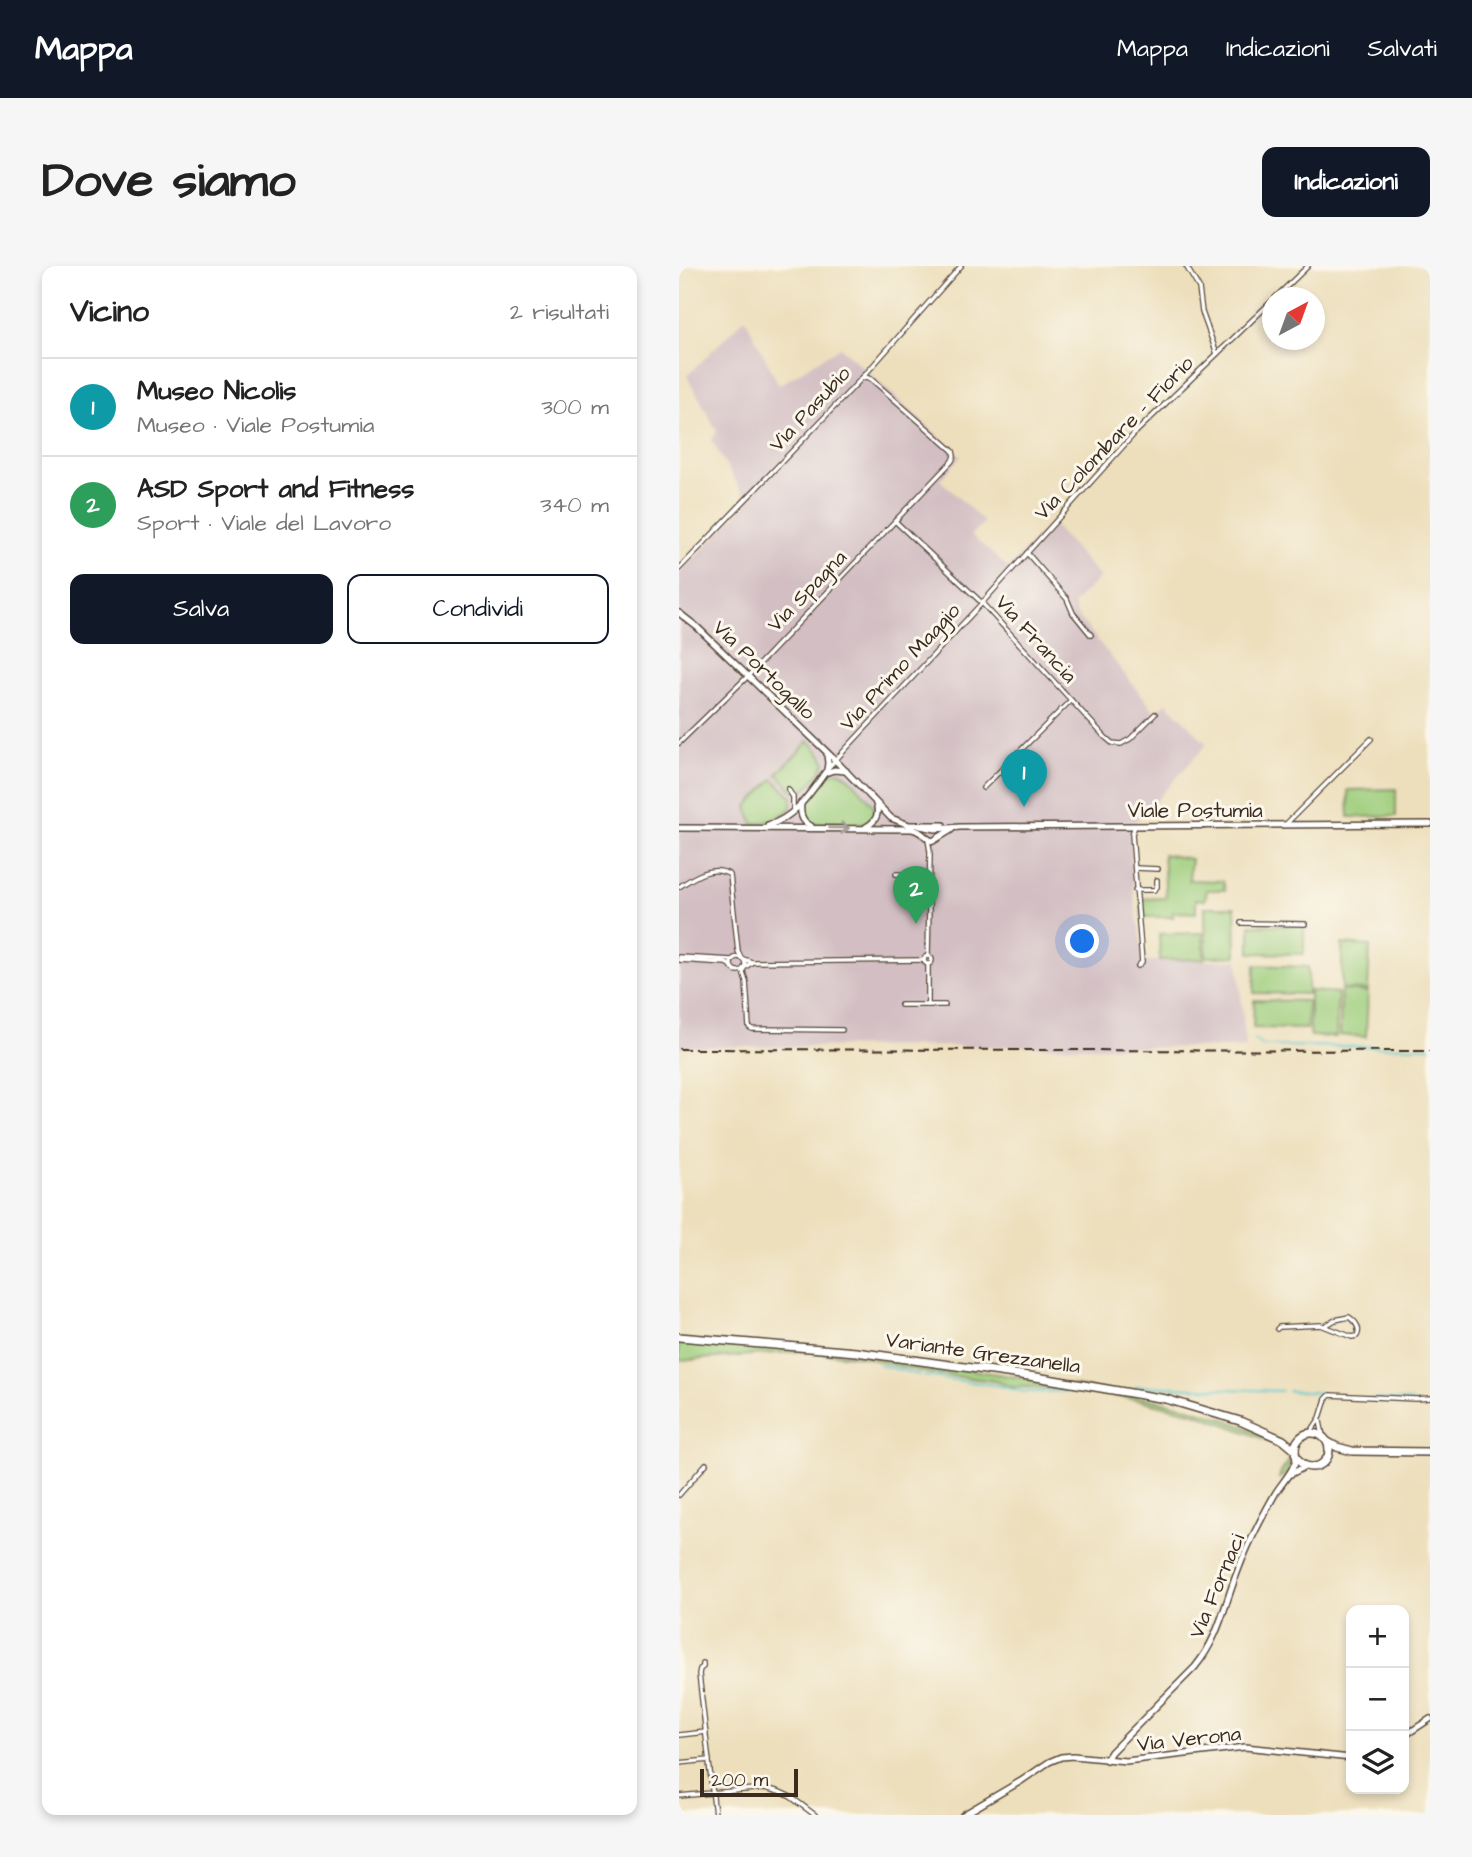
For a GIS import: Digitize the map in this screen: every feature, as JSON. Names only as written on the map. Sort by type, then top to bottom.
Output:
[{"type":"main road","name":"Via Portogallo","points":[[679,613],[697,627],[846,771]]},
{"type":"main road","points":[[826,752],[826,772],[846,771]]},
{"type":"main road","name":"Via Primo Maggio","points":[[846,771],[884,812],[898,822],[920,826]]},
{"type":"main road","name":"Via Primo Maggio","points":[[801,803],[826,772]]},
{"type":"main road","points":[[752,827],[776,823],[801,803]]},
{"type":"main road","points":[[801,803],[801,817],[814,828]]},
{"type":"main road","points":[[863,828],[876,818],[876,803]]},
{"type":"main road","name":"Viale Postumia","points":[[920,826],[933,829],[1430,824]]},
{"type":"main road","name":"Viale Postumia","points":[[920,826],[960,827]]},
{"type":"main road","name":"Viale Postumia","points":[[932,838],[960,827]]},
{"type":"main road","points":[[679,828],[912,829],[932,838]]},
{"type":"main road","points":[[933,829],[938,832],[932,838],[927,833],[933,829]]},
{"type":"main road","name":"Variante Grezzanella","points":[[679,1337],[856,1352],[1166,1399],[1240,1421],[1275,1436],[1283,1440],[1306,1466]]},
{"type":"main road","points":[[1310,1433],[1337,1447],[1352,1451]]},
{"type":"main road","name":"Variante Grezzanella","points":[[1275,1436],[1301,1437],[1310,1433]]},
{"type":"main road","points":[[1296,1453],[1296,1444],[1301,1437]]},
{"type":"main road","points":[[1325,1439],[1330,1449],[1327,1458]]},
{"type":"main road","points":[[1288,1476],[1306,1466],[1317,1466],[1338,1453],[1430,1452]]},
{"type":"main road","name":"Via Fornaci","points":[[1106,1760],[1206,1653],[1221,1622],[1238,1569],[1275,1494],[1293,1468],[1296,1453]]},
{"type":"main road","points":[[1409,1733],[1430,1719]]},
{"type":"main road","name":"Via Verona","points":[[963,1815],[1061,1757],[1126,1761],[1245,1747],[1346,1757]]},
{"type":"street","name":"Via Pasubio","points":[[679,569],[862,378],[961,266]]},
{"type":"street","points":[[1186,266],[1199,288],[1202,312],[1217,354]]},
{"type":"street","name":"Via Colombare - Fiorio","points":[[1286,287],[1308,266]]},
{"type":"street","name":"Via Colombare - Fiorio","points":[[982,603],[1135,433],[1262,311]]},
{"type":"street","name":"Via Spagna","points":[[679,743],[747,677],[953,461],[953,451],[871,379],[862,378]]},
{"type":"street","name":"Via Francia","points":[[895,521],[982,603],[1112,743],[1121,744],[1130,739],[1155,714]]},
{"type":"street","points":[[1027,553],[1067,599],[1073,614],[1091,635]]},
{"type":"street","name":"Via Primo Maggio","points":[[826,772],[982,603]]},
{"type":"street","points":[[983,788],[1071,701]]},
{"type":"street","points":[[1285,825],[1371,739]]},
{"type":"street","name":"Via Primo Maggio","points":[[826,752],[833,755],[841,753]]},
{"type":"street","name":"Via Primo Maggio","points":[[841,753],[841,763],[846,771]]},
{"type":"street","points":[[788,789],[794,802],[792,812]]},
{"type":"street","points":[[1135,826],[1132,834],[1142,962],[1138,966]]},
{"type":"street","points":[[679,959],[726,963],[742,958],[752,962],[932,960],[928,956],[932,838]]},
{"type":"street","points":[[1135,868],[1158,869]]},
{"type":"street","points":[[679,887],[703,872],[725,872],[730,875],[737,951],[732,961],[734,970],[745,977]]},
{"type":"street","points":[[896,874],[929,876]]},
{"type":"street","points":[[1135,890],[1154,890],[1157,880]]},
{"type":"street","points":[[1241,923],[1305,924]]},
{"type":"street","points":[[737,951],[745,963],[743,972],[749,1027],[842,1030]]},
{"type":"street","points":[[738,971],[752,962]]},
{"type":"street","points":[[926,962],[928,1005]]},
{"type":"street","points":[[901,1005],[944,1005]]},
{"type":"street","points":[[1277,1329],[1325,1326],[1352,1337],[1359,1332],[1358,1326],[1349,1317],[1335,1320],[1325,1326]]},
{"type":"street","points":[[1310,1433],[1330,1395],[1430,1398]]},
{"type":"street","points":[[1320,1418],[1325,1439]]},
{"type":"street","points":[[679,1495],[706,1464]]},
{"type":"street","points":[[703,1662],[699,1674],[715,1815]]},
{"type":"street","points":[[679,1735],[706,1732]]},
{"type":"street","points":[[679,1763],[709,1760]]},
{"type":"street","points":[[679,1796],[765,1788],[791,1797],[815,1815]]},
{"type":"shaded area","points":[[745,318],[779,385],[840,347],[961,456],[940,480],[984,522],[971,535],[1008,568],[1051,522],[1100,577],[1074,603],[1076,613],[1155,712],[1167,703],[1207,744],[1134,823],[1131,833],[1134,896],[1144,961],[1238,960],[1246,1048],[679,1047],[679,574],[748,502],[711,440],[717,431],[687,376]]},
{"type":"green space","points":[[809,741],[822,755],[825,763],[807,788],[802,791],[794,790],[777,774]]},
{"type":"green space","points":[[839,771],[854,783],[875,809],[874,817],[864,824],[813,823],[805,817],[803,812],[806,802],[827,774]]},
{"type":"green space","points":[[773,779],[792,797],[791,807],[774,819],[753,824],[747,807]]},
{"type":"green space","points":[[1396,789],[1396,816],[1349,817],[1348,790]]},
{"type":"green space","points":[[1163,854],[1191,859],[1189,880],[1223,881],[1225,890],[1207,890],[1205,900],[1196,899],[1196,913],[1173,912],[1173,917],[1142,917],[1141,899],[1166,898]]},
{"type":"green space","points":[[1205,907],[1235,907],[1236,956],[1206,957]]},
{"type":"green space","points":[[1250,925],[1304,926],[1304,954],[1250,953]]},
{"type":"green space","points":[[1203,933],[1204,959],[1160,960],[1159,934]]},
{"type":"green space","points":[[1342,944],[1370,946],[1368,990],[1342,989]]},
{"type":"green space","points":[[1255,965],[1308,967],[1308,994],[1254,993]]},
{"type":"green space","points":[[1341,990],[1368,992],[1366,1037],[1340,1035]]},
{"type":"green space","points":[[1310,991],[1338,993],[1336,1037],[1310,1036]]},
{"type":"green space","points":[[1254,1000],[1308,1001],[1307,1029],[1253,1028]]},
{"type":"green space","points":[[679,1340],[791,1347],[918,1362],[1128,1394],[1219,1417],[1275,1439],[1290,1448],[1293,1457],[1286,1474],[1279,1478],[1290,1459],[1283,1446],[1195,1413],[1139,1400],[1067,1388],[1012,1387],[995,1381],[929,1373],[862,1357],[800,1351],[679,1361]]},
{"type":"waterway","points":[[1253,1039],[1263,1046],[1430,1047]]},
{"type":"waterway","points":[[880,1365],[920,1375]]},
{"type":"waterway","points":[[924,1376],[995,1385],[1025,1392],[1070,1391]]},
{"type":"waterway","points":[[1135,1390],[1139,1386],[1282,1391]]},
{"type":"waterway","points":[[1288,1391],[1323,1393]]},
{"type":"waterway","points":[[1370,1399],[1413,1401]]},
{"type":"railway","points":[[679,1049],[1430,1051]]},
{"type":"place","name":"Museo Nicolis","points":[[1024,807]]},
{"type":"place","name":"ASD Sport and Fitness","points":[[916,924]]}]
